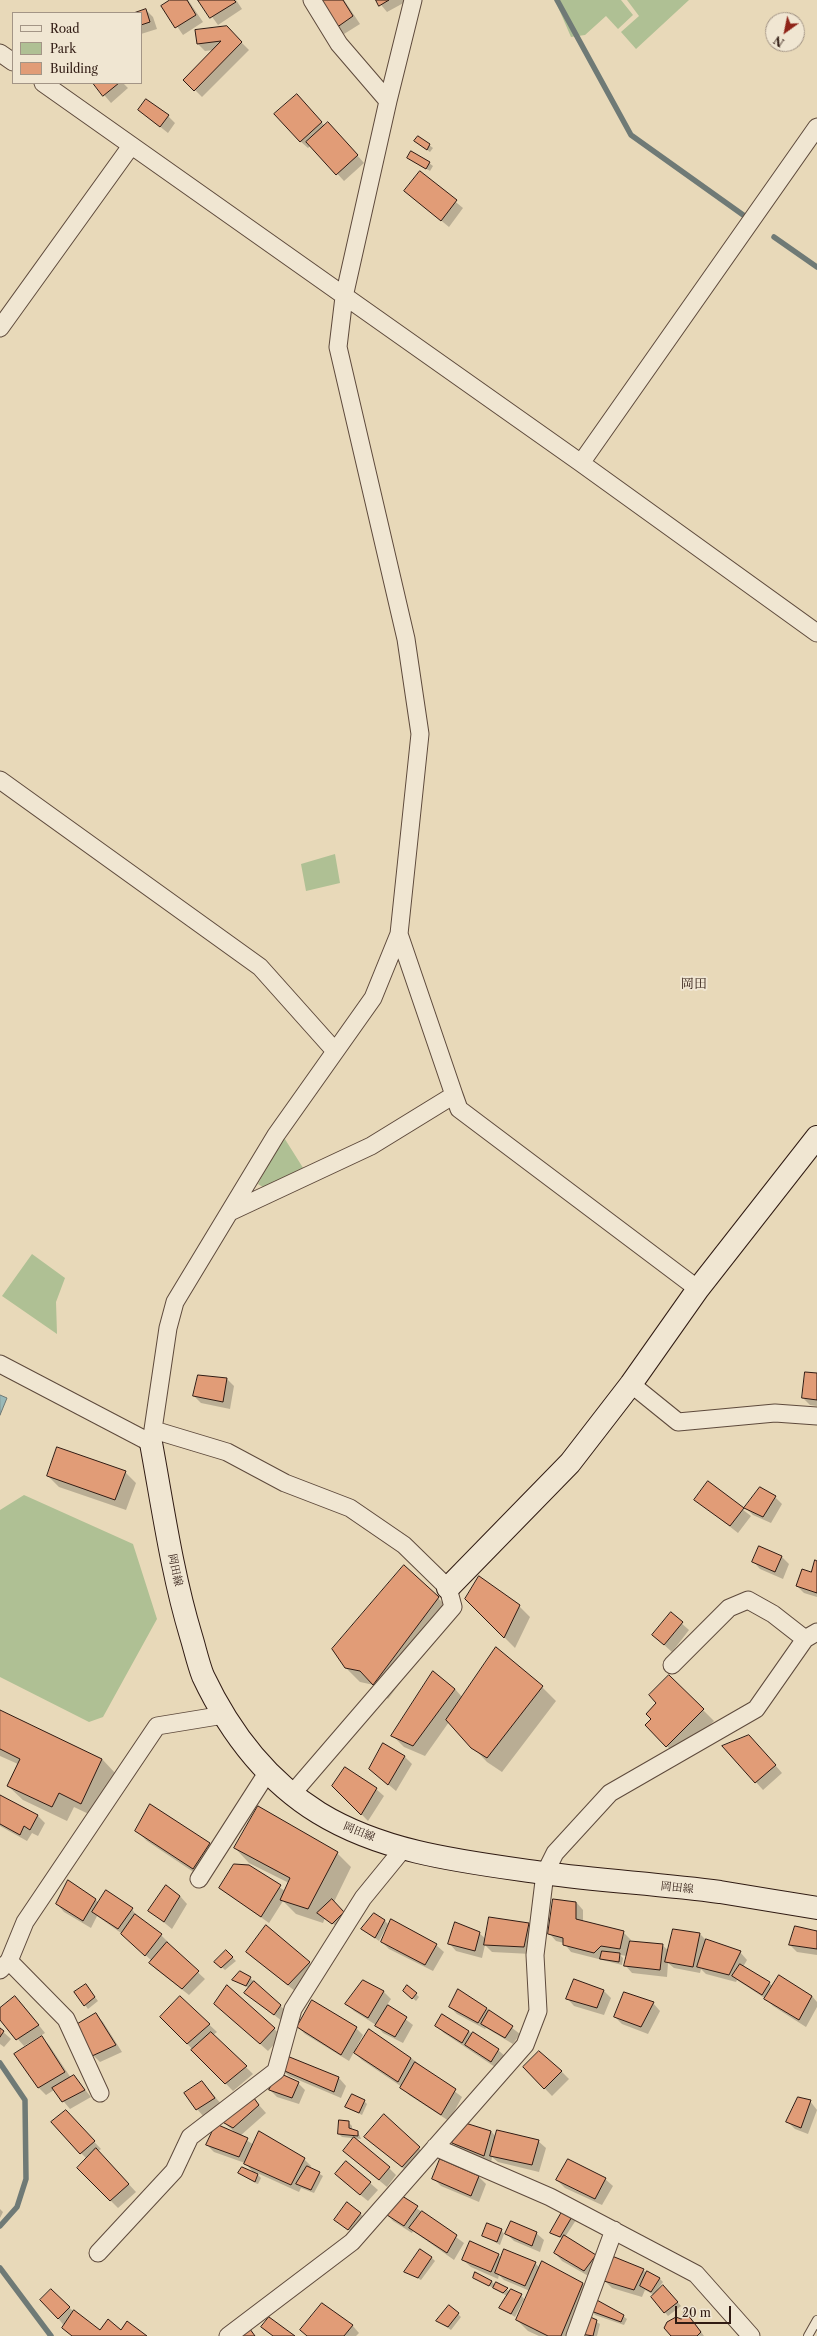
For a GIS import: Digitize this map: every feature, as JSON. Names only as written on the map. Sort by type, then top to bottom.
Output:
[{"type":"street","points":[[312,0],[339,44],[388,100]]},
{"type":"street","points":[[153,1437],[168,1328],[175,1302],[276,1135],[373,998],[399,934],[420,734],[406,639],[338,347],[344,297],[388,100],[413,0]]},
{"type":"street","points":[[0,52],[12,61]]},
{"type":"street","points":[[43,84],[344,297],[581,462],[817,633]]},
{"type":"street","points":[[581,462],[817,127]]},
{"type":"street","points":[[0,328],[131,146]]},
{"type":"street","points":[[0,780],[260,967],[335,1051]]},
{"type":"street","points":[[399,934],[459,1109],[698,1289]]},
{"type":"street","points":[[230,1212],[371,1146],[454,1095]]},
{"type":"street","points":[[448,1588],[570,1463],[631,1384],[698,1289],[817,1137]]},
{"type":"street","points":[[0,1364],[153,1437],[227,1452],[285,1482],[350,1508],[404,1545],[448,1588],[453,1608],[292,1794]]},
{"type":"street","points":[[631,1384],[678,1422],[775,1413],[817,1416]]},
{"type":"street","name":"岡田線","points":[[153,1437],[185,1617],[202,1674],[224,1715],[267,1773],[292,1794],[320,1813],[347,1828],[403,1849],[461,1862],[545,1873],[719,1892],[817,1908]]},
{"type":"street","points":[[228,2336],[352,2242],[525,2045],[538,2011],[535,1955],[545,1873],[555,1853],[610,1794],[756,1709],[811,1636],[748,1600],[729,1608],[672,1665]]},
{"type":"street","points":[[100,2093],[66,2019],[4,1965],[25,1922],[157,1726],[224,1715]]},
{"type":"street","points":[[200,1879],[267,1773]]},
{"type":"street","points":[[98,2253],[174,2171],[190,2137],[276,2071],[293,2009],[362,1898],[403,1849]]},
{"type":"street","points":[[435,2147],[550,2197],[696,2274],[751,2336]]},
{"type":"street","points":[[576,2336],[614,2230]]},
{"type":"lane","points":[[808,2336],[817,2320]]},
{"type":"green space","points":[[555,0],[621,0],[633,15],[618,29],[606,16],[585,35],[571,37]]},
{"type":"green space","points":[[627,0],[689,0],[636,49],[621,32],[639,16]]},
{"type":"green space","points":[[335,854],[340,883],[306,891],[301,864]]},
{"type":"green space","points":[[283,1136],[305,1171],[266,1189],[258,1184]]},
{"type":"green space","points":[[32,1254],[65,1278],[56,1302],[57,1334],[2,1296]]},
{"type":"green space","points":[[24,1495],[133,1544],[157,1619],[103,1717],[89,1722],[0,1677],[0,1510]]},
{"type":"water","points":[[0,1395],[7,1398],[0,1415]]},
{"type":"building","points":[[170,0],[187,0],[196,15],[175,28],[161,6]]},
{"type":"building","points":[[198,0],[234,0],[236,2],[210,18]]},
{"type":"building","points":[[318,0],[343,0],[353,16],[336,28]]},
{"type":"building","points":[[376,0],[389,0],[379,6]]},
{"type":"building","points":[[146,9],[150,22],[142,25],[142,12],[137,12]]},
{"type":"building","points":[[227,26],[242,42],[194,91],[183,80],[221,41],[197,44],[195,30]]},
{"type":"building","points":[[94,84],[118,84],[103,96]]},
{"type":"building","points":[[297,94],[322,122],[300,142],[274,114]]},
{"type":"building","points":[[146,99],[169,115],[160,127],[138,110]]},
{"type":"building","points":[[328,122],[358,155],[336,175],[306,142]]},
{"type":"building","points":[[418,136],[430,144],[427,150],[414,141]]},
{"type":"building","points":[[411,151],[430,162],[426,169],[407,158]]},
{"type":"building","points":[[420,171],[457,200],[441,221],[404,191]]},
{"type":"building","points":[[805,1372],[817,1373],[817,1400],[802,1398]]},
{"type":"building","points":[[198,1375],[227,1378],[223,1402],[193,1396]]},
{"type":"building","points":[[57,1447],[126,1471],[115,1500],[47,1476]]},
{"type":"building","points":[[708,1481],[744,1508],[730,1526],[694,1500]]},
{"type":"building","points":[[760,1487],[776,1496],[763,1517],[744,1508]]},
{"type":"building","points":[[759,1546],[782,1556],[775,1572],[752,1562]]},
{"type":"building","points":[[815,1560],[817,1561],[817,1593],[796,1586],[802,1569],[811,1572]]},
{"type":"building","points":[[404,1565],[439,1597],[373,1685],[360,1671],[345,1668],[332,1649]]},
{"type":"building","points":[[479,1576],[520,1605],[504,1638],[465,1599]]},
{"type":"building","points":[[671,1612],[683,1622],[664,1645],[652,1635]]},
{"type":"building","points":[[496,1647],[543,1686],[487,1758],[471,1748],[446,1720]]},
{"type":"building","points":[[433,1671],[455,1689],[413,1746],[391,1736]]},
{"type":"building","points":[[669,1675],[704,1709],[666,1747],[645,1725],[651,1719],[646,1714],[656,1703],[649,1695]]},
{"type":"building","points":[[0,1710],[102,1759],[81,1804],[59,1793],[52,1807],[7,1786],[20,1759],[0,1749]]},
{"type":"building","points":[[749,1735],[776,1765],[755,1783],[722,1746]]},
{"type":"building","points":[[383,1743],[405,1756],[388,1785],[369,1769]]},
{"type":"building","points":[[345,1767],[377,1788],[361,1815],[332,1786]]},
{"type":"building","points":[[0,1795],[38,1815],[30,1830],[24,1826],[20,1835],[0,1824]]},
{"type":"building","points":[[150,1804],[210,1843],[193,1869],[135,1831]]},
{"type":"building","points":[[258,1806],[338,1852],[308,1909],[280,1900],[290,1878],[234,1848]]},
{"type":"building","points":[[234,1864],[249,1865],[281,1885],[261,1917],[219,1888]]},
{"type":"building","points":[[68,1880],[96,1899],[83,1921],[56,1904]]},
{"type":"building","points":[[166,1885],[180,1896],[164,1922],[148,1911]]},
{"type":"building","points":[[106,1890],[133,1908],[118,1929],[92,1912]]},
{"type":"building","points":[[332,1899],[344,1912],[332,1924],[317,1913]]},
{"type":"building","points":[[553,1899],[576,1902],[576,1919],[624,1931],[620,1949],[601,1946],[594,1953],[563,1945],[563,1938],[548,1934]]},
{"type":"building","points":[[374,1913],[385,1920],[375,1938],[361,1929]]},
{"type":"building","points":[[135,1914],[162,1934],[145,1956],[121,1934]]},
{"type":"building","points":[[489,1917],[529,1923],[524,1947],[484,1945]]},
{"type":"building","points":[[391,1919],[437,1944],[425,1965],[381,1942]]},
{"type":"building","points":[[455,1922],[480,1932],[475,1951],[448,1944]]},
{"type":"building","points":[[266,1925],[310,1962],[288,1985],[246,1952]]},
{"type":"building","points":[[795,1926],[817,1931],[817,1949],[789,1945]]},
{"type":"building","points":[[673,1929],[700,1933],[693,1967],[665,1962]]},
{"type":"building","points":[[706,1939],[741,1951],[729,1975],[697,1967]]},
{"type":"building","points":[[630,1941],[663,1944],[660,1970],[624,1966]]},
{"type":"building","points":[[167,1942],[199,1971],[182,1989],[149,1963]]},
{"type":"building","points":[[226,1950],[233,1957],[221,1968],[214,1962]]},
{"type":"building","points":[[602,1951],[620,1953],[619,1962],[600,1959]]},
{"type":"building","points":[[740,1964],[770,1982],[762,1995],[732,1976]]},
{"type":"building","points":[[240,1971],[251,1977],[246,1986],[232,1980]]},
{"type":"building","points":[[779,1975],[812,1996],[799,2020],[764,1999]]},
{"type":"building","points":[[574,1979],[604,1990],[597,2008],[566,1999]]},
{"type":"building","points":[[363,1980],[384,1991],[368,2018],[345,2004]]},
{"type":"building","points":[[254,1981],[281,2005],[274,2015],[244,1993]]},
{"type":"building","points":[[86,1984],[95,1997],[84,2006],[74,1992]]},
{"type":"building","points":[[227,1985],[275,2028],[260,2044],[214,2004]]},
{"type":"building","points":[[407,1985],[417,1993],[412,1999],[403,1991]]},
{"type":"building","points":[[458,1989],[487,2008],[478,2023],[449,2007]]},
{"type":"building","points":[[624,1992],[654,2002],[641,2027],[614,2017]]},
{"type":"building","points":[[15,1996],[39,2025],[16,2040],[0,2020],[0,2008]]},
{"type":"building","points":[[180,1996],[210,2024],[187,2044],[160,2017]]},
{"type":"building","points":[[312,2000],[357,2027],[341,2055],[297,2027]]},
{"type":"building","points":[[388,2005],[407,2017],[395,2037],[375,2026]]},
{"type":"building","points":[[489,2010],[513,2026],[505,2038],[481,2024]]},
{"type":"building","points":[[96,2013],[116,2045],[92,2056],[76,2025]]},
{"type":"building","points":[[442,2014],[469,2031],[462,2043],[435,2026]]},
{"type":"building","points":[[0,2028],[4,2031],[0,2037]]},
{"type":"building","points":[[369,2029],[411,2058],[398,2082],[354,2053]]},
{"type":"building","points":[[211,2032],[247,2066],[225,2084],[191,2050]]},
{"type":"building","points":[[473,2032],[499,2049],[491,2062],[465,2045]]},
{"type":"building","points":[[42,2036],[65,2072],[38,2088],[14,2054]]},
{"type":"building","points":[[539,2051],[562,2071],[544,2089],[523,2067]]},
{"type":"building","points":[[287,2056],[339,2077],[334,2092],[280,2069]]},
{"type":"building","points":[[415,2062],[456,2089],[441,2115],[400,2088]]},
{"type":"building","points":[[279,2073],[299,2082],[292,2098],[269,2090]]},
{"type":"building","points":[[74,2075],[85,2090],[62,2102],[52,2088]]},
{"type":"building","points":[[202,2081],[215,2098],[196,2110],[184,2093]]},
{"type":"building","points":[[251,2094],[259,2105],[233,2128],[219,2120]]},
{"type":"building","points":[[352,2094],[365,2100],[359,2113],[345,2107]]},
{"type":"building","points":[[798,2097],[811,2100],[801,2128],[786,2122]]},
{"type":"building","points":[[66,2110],[95,2141],[80,2154],[51,2122]]},
{"type":"building","points":[[384,2114],[420,2147],[402,2167],[364,2137]]},
{"type":"building","points":[[339,2120],[349,2121],[349,2128],[358,2131],[358,2136],[338,2134]]},
{"type":"building","points":[[462,2122],[491,2131],[484,2156],[452,2143]]},
{"type":"building","points":[[216,2124],[248,2138],[239,2157],[206,2145]]},
{"type":"building","points":[[497,2130],[539,2140],[532,2165],[490,2156]]},
{"type":"building","points":[[259,2131],[305,2158],[291,2185],[244,2164]]},
{"type":"building","points":[[354,2137],[390,2167],[379,2180],[343,2151]]},
{"type":"building","points":[[96,2148],[129,2184],[110,2201],[77,2168]]},
{"type":"building","points":[[440,2159],[479,2176],[471,2196],[432,2179]]},
{"type":"building","points":[[568,2159],[606,2178],[595,2199],[556,2180]]},
{"type":"building","points":[[346,2161],[371,2182],[360,2195],[335,2174]]},
{"type":"building","points":[[307,2166],[320,2172],[311,2190],[296,2184]]},
{"type":"building","points":[[242,2167],[258,2174],[255,2182],[238,2173]]},
{"type":"building","points":[[399,2194],[418,2206],[404,2226],[384,2213]]},
{"type":"building","points":[[347,2202],[361,2213],[348,2230],[334,2220]]},
{"type":"building","points":[[563,2210],[573,2215],[560,2237],[550,2233]]},
{"type":"building","points":[[422,2211],[457,2235],[447,2253],[409,2228]]},
{"type":"building","points":[[511,2221],[537,2232],[532,2246],[505,2234]]},
{"type":"building","points":[[487,2223],[502,2229],[497,2242],[482,2236]]},
{"type":"building","points":[[564,2235],[596,2255],[584,2271],[554,2253]]},
{"type":"building","points":[[470,2241],[499,2254],[491,2272],[462,2260]]},
{"type":"building","points":[[420,2249],[432,2257],[418,2278],[404,2272]]},
{"type":"building","points":[[504,2249],[536,2262],[525,2286],[495,2273]]},
{"type":"building","points":[[612,2256],[644,2269],[634,2290],[604,2281]]},
{"type":"building","points":[[542,2261],[583,2283],[561,2336],[548,2336],[516,2320]]},
{"type":"building","points":[[647,2271],[660,2278],[651,2292],[640,2286]]},
{"type":"building","points":[[475,2272],[492,2281],[489,2286],[473,2278]]},
{"type":"building","points":[[496,2282],[508,2288],[503,2293],[493,2288]]},
{"type":"building","points":[[663,2285],[678,2302],[664,2313],[651,2297]]},
{"type":"building","points":[[51,2289],[70,2307],[58,2319],[40,2300]]},
{"type":"building","points":[[511,2289],[522,2294],[511,2314],[499,2308]]},
{"type":"building","points":[[595,2299],[624,2315],[621,2322],[591,2311]]},
{"type":"building","points":[[322,2303],[353,2325],[344,2336],[307,2336],[300,2330]]},
{"type":"building","points":[[449,2305],[459,2313],[448,2327],[436,2321]]},
{"type":"building","points":[[74,2310],[100,2330],[108,2319],[121,2330],[127,2321],[147,2336],[72,2336],[62,2328]]},
{"type":"building","points":[[685,2311],[701,2332],[697,2336],[671,2336],[664,2328],[667,2322],[676,2317],[681,2319]]},
{"type":"building","points":[[588,2316],[597,2320],[593,2336],[581,2334]]},
{"type":"building","points":[[269,2317],[295,2336],[273,2336],[261,2327]]},
{"type":"building","points":[[247,2325],[255,2336],[234,2336]]},
{"type":"waterway","points":[[557,0],[631,135],[746,217]]},
{"type":"waterway","points":[[774,237],[817,267]]},
{"type":"waterway","points":[[0,2063],[25,2100],[26,2179],[17,2207],[0,2226]]},
{"type":"waterway","points":[[0,2268],[51,2336]]},
{"type":"district","name":"岡田","points":[[694,984]]}]
